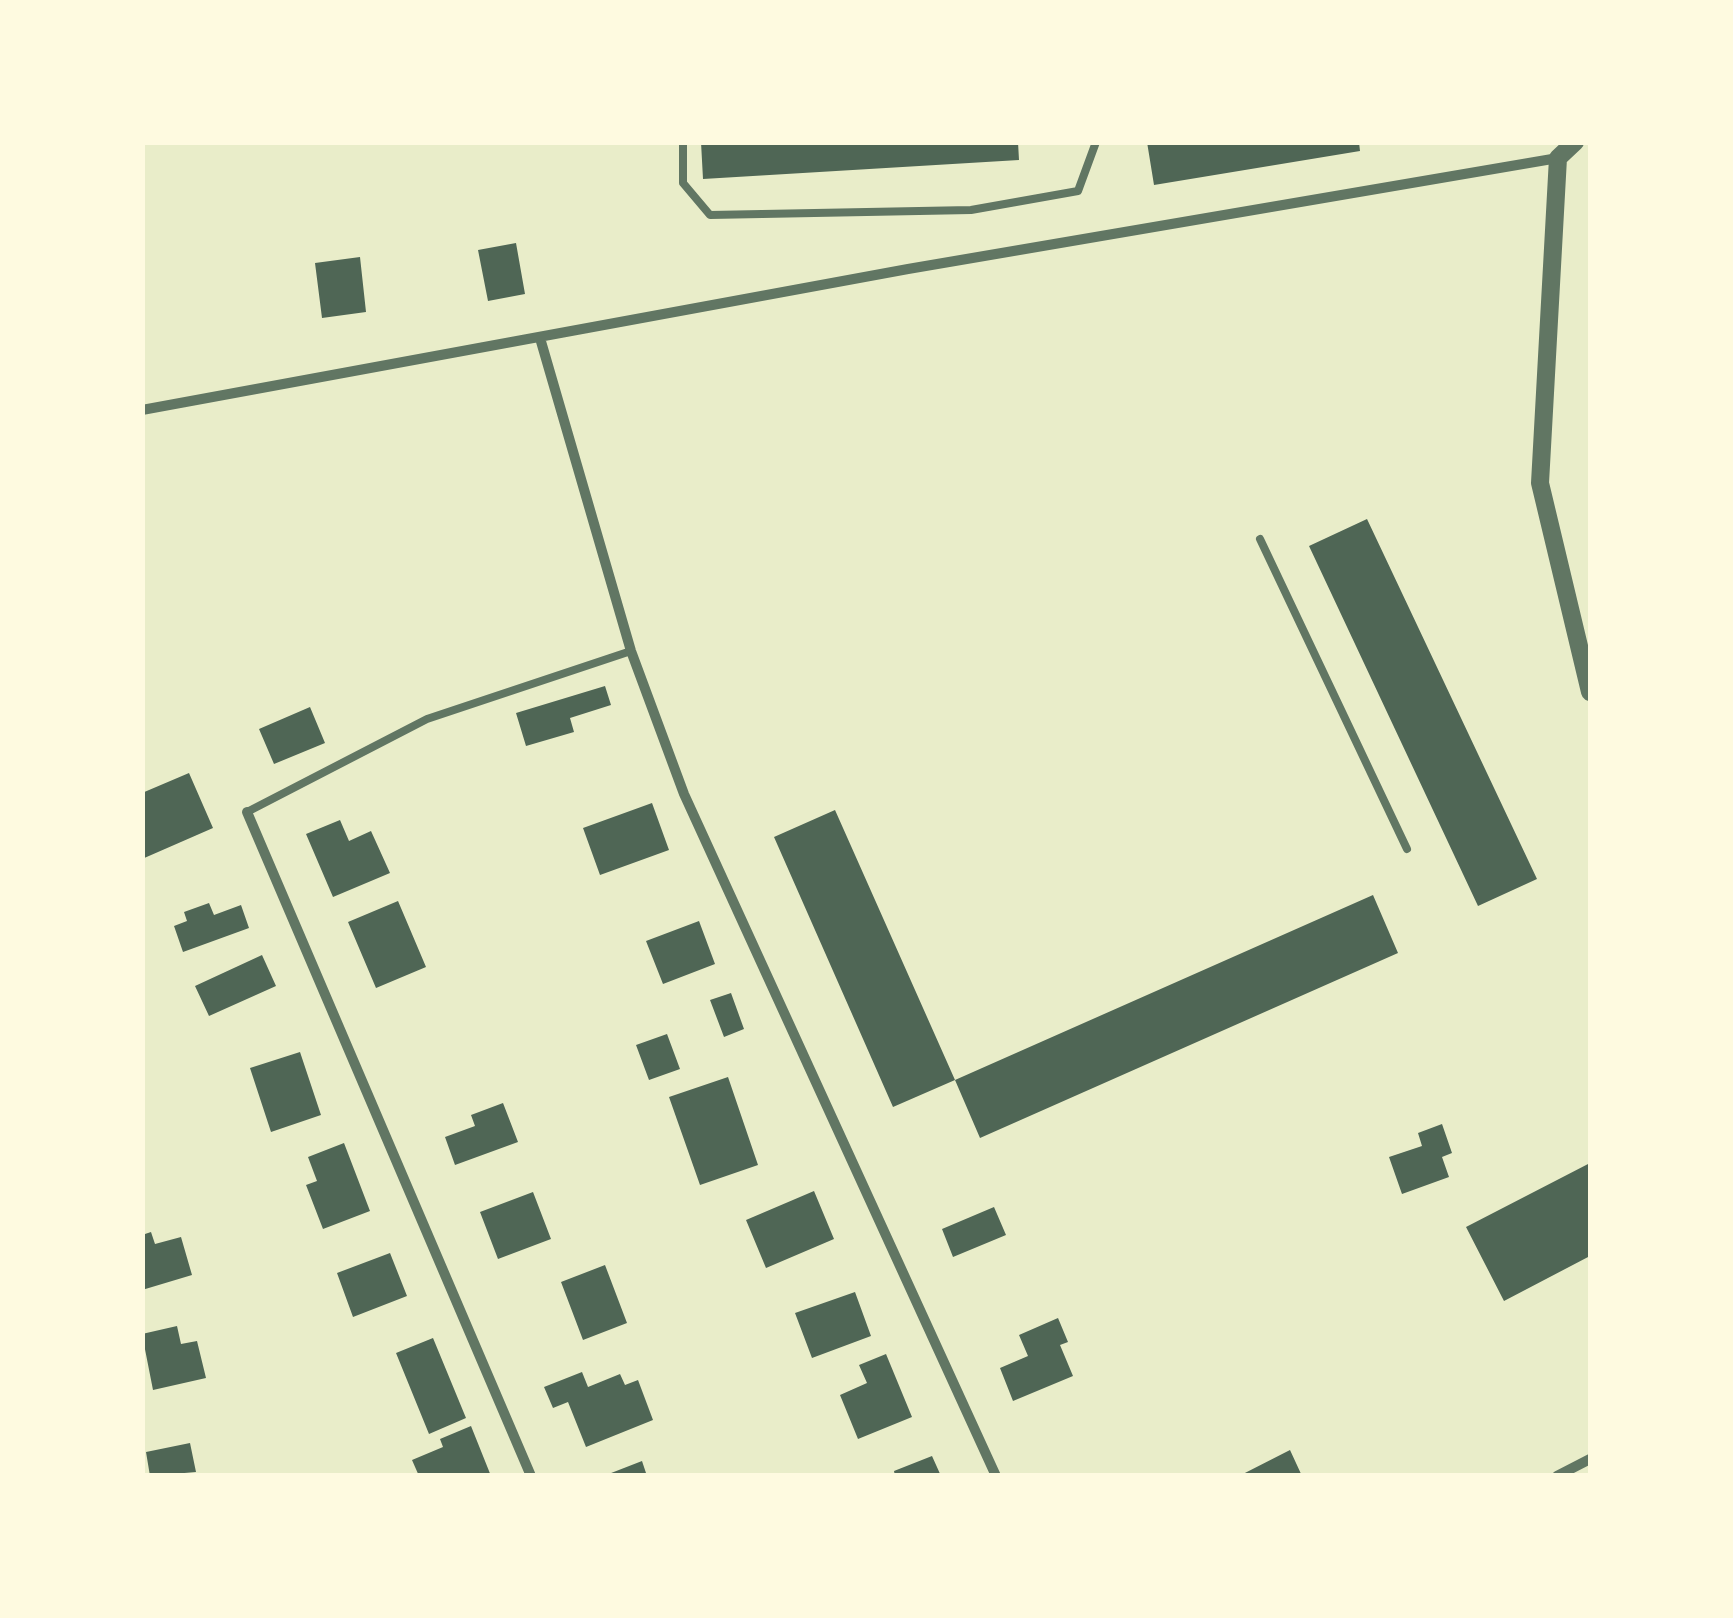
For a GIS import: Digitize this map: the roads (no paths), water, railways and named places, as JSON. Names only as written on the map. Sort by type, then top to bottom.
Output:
[{"type":"street","points":[[142,410],[908,268],[1558,158],[1575,142]]},
{"type":"street","points":[[1558,158],[1540,482],[1590,692]]},
{"type":"street","points":[[540,338],[631,651],[684,794],[996,1476]]},
{"type":"street","points":[[247,812],[531,1476]]},
{"type":"street","points":[[1557,1476],[1590,1459]]},
{"type":"lane","points":[[683,142],[683,182],[710,215],[971,210],[1078,191],[1096,142]]},
{"type":"lane","points":[[1260,539],[1407,849]]},
{"type":"lane","points":[[247,812],[428,719],[631,651]]}]
